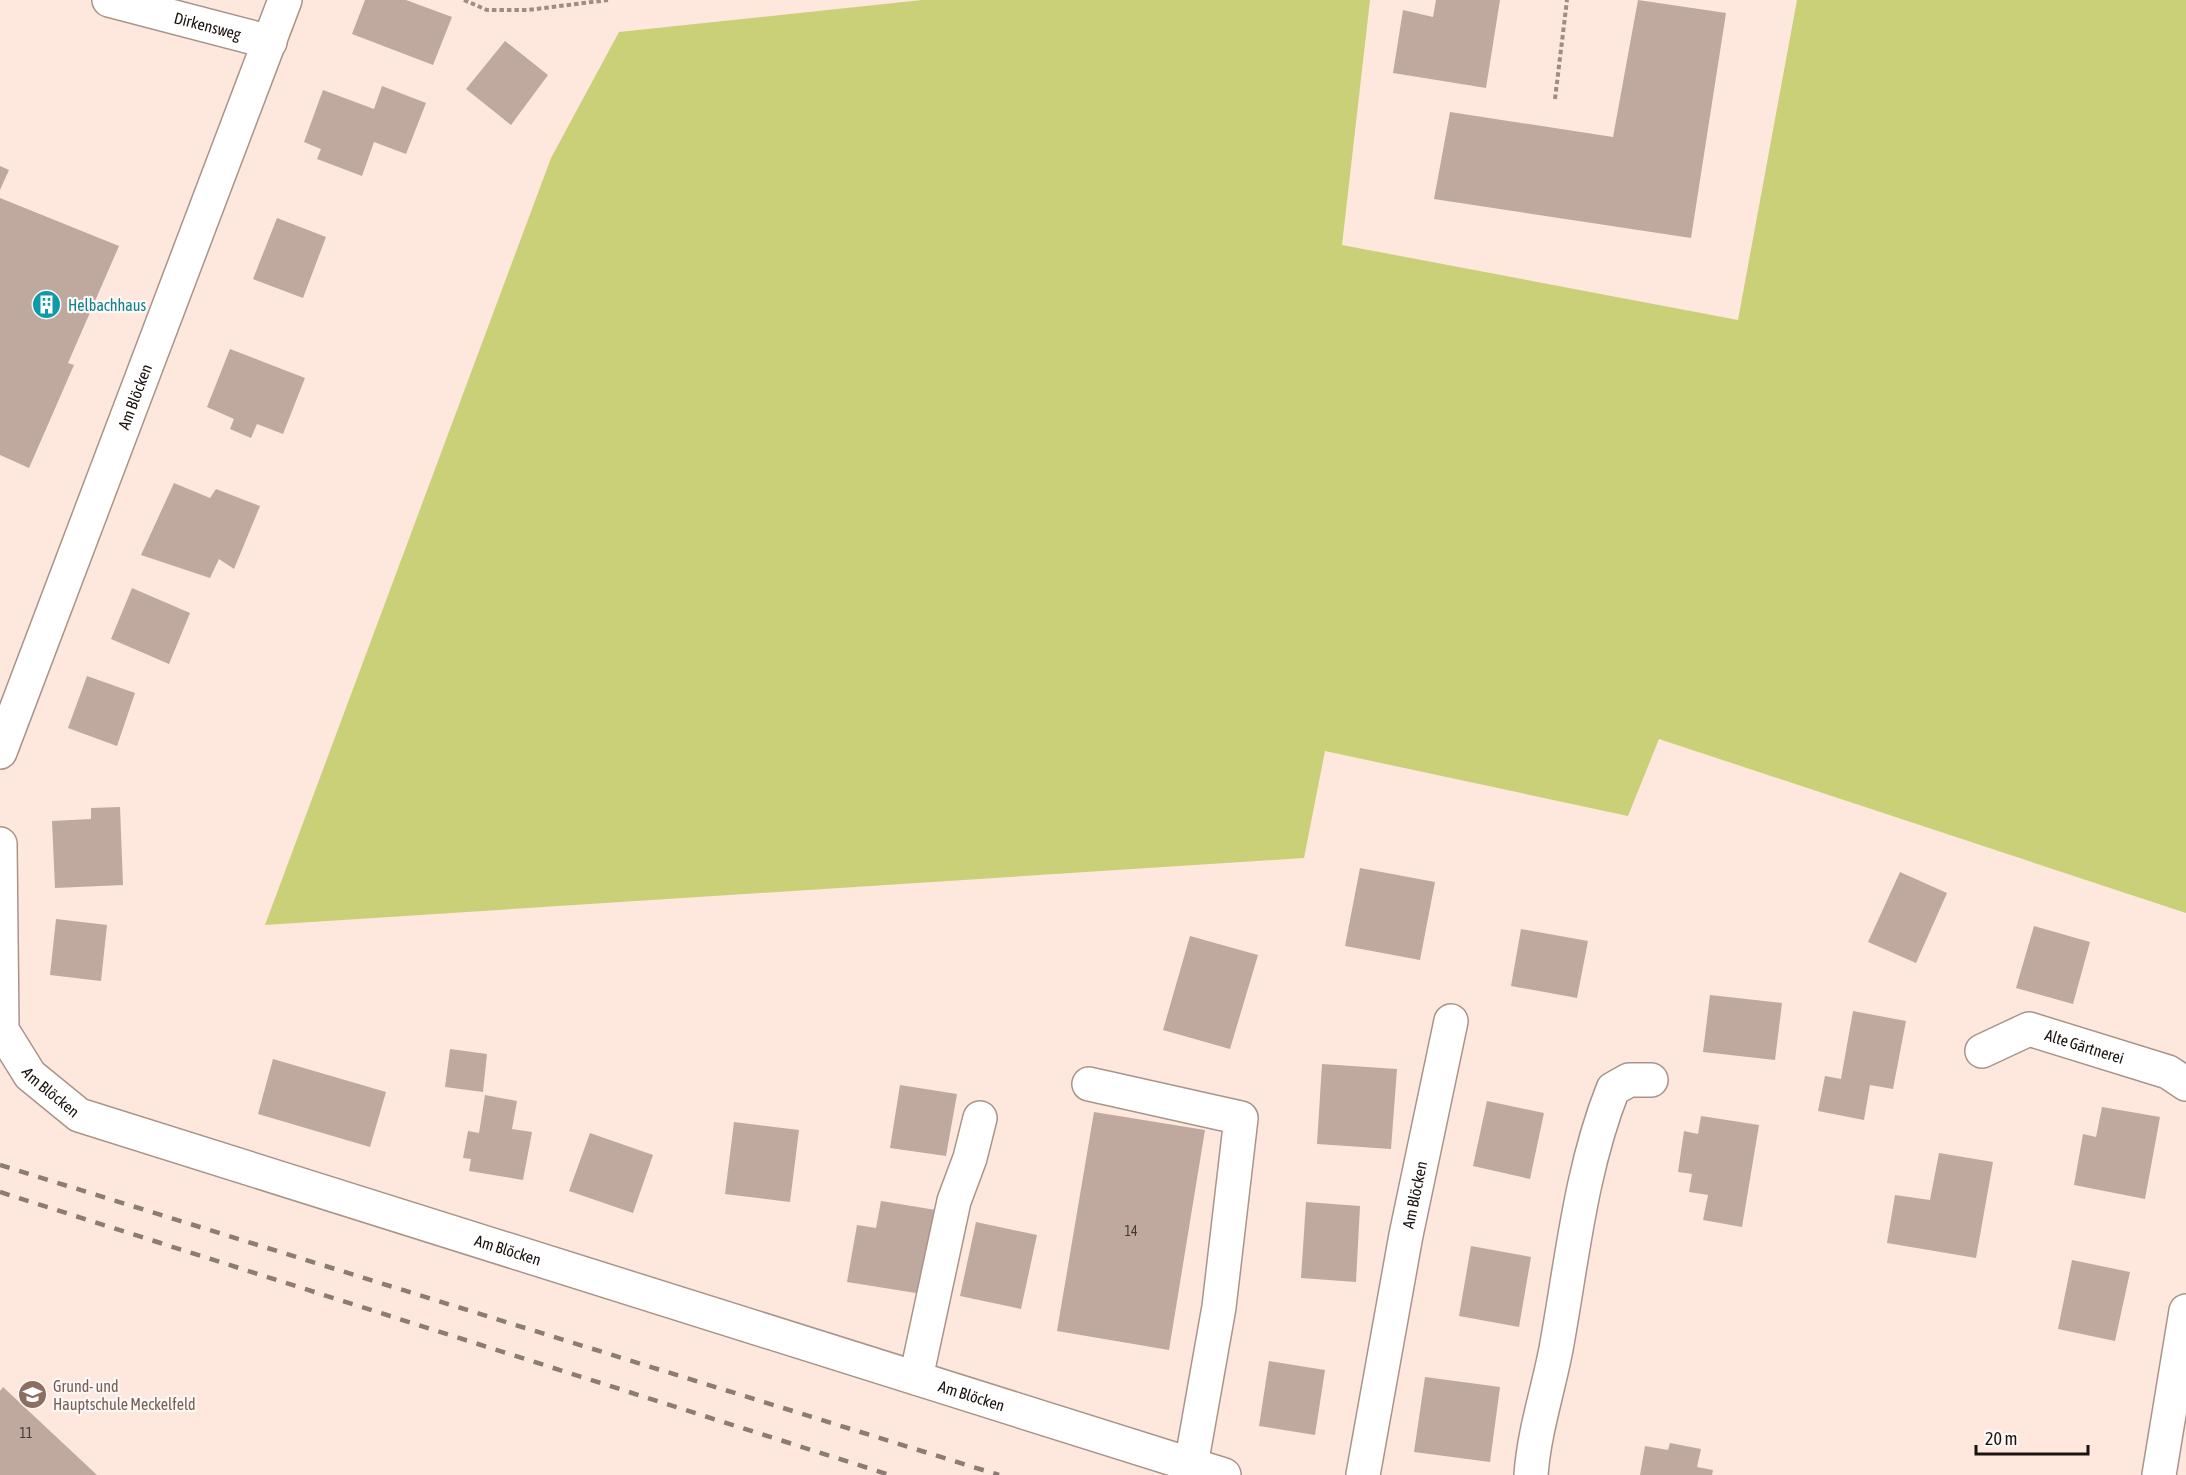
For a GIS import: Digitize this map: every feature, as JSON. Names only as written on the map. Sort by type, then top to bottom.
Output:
[{"type":"street","name":"Dirkensweg","points":[[109,0],[270,42]]},
{"type":"street","name":"Am Blöcken","points":[[0,752],[285,0]]},
{"type":"street","name":"Am Blöcken","points":[[0,844],[2,1030],[30,1075],[79,1115],[1224,1475]]},
{"type":"street","name":"Am Blöcken","points":[[1363,1475],[1406,1235],[1451,1021]]},
{"type":"street","name":"Alte Gärtnerei","points":[[1982,1052],[2029,1029],[2168,1072],[2186,1084]]},
{"type":"street","points":[[1531,1475],[1532,1451],[1553,1365],[1589,1159],[1613,1089],[1629,1080],[1651,1080]]},
{"type":"street","points":[[1089,1084],[1241,1118],[1219,1307],[1191,1465]]},
{"type":"street","points":[[916,1378],[954,1201],[970,1158],[980,1118]]},
{"type":"street","points":[[2159,1475],[2186,1311]]},
{"type":"path","points":[[464,0],[487,10],[518,10],[608,0]]},
{"type":"path","points":[[1555,99],[1567,0]]},
{"type":"green space","points":[[922,0],[1370,0],[1342,245],[1738,320],[1797,0],[2186,0],[2186,913],[1659,739],[1628,816],[1325,751],[1304,858],[265,925],[551,158],[619,32]]},
{"type":"building","points":[[365,0],[406,0],[452,17],[433,65],[352,34]]},
{"type":"building","points":[[1436,0],[1500,0],[1486,88],[1393,73],[1403,10],[1433,17]]},
{"type":"building","points":[[1638,0],[1726,13],[1691,238],[1434,199],[1450,112],[1613,137]]},
{"type":"building","points":[[505,41],[548,75],[511,125],[466,89]]},
{"type":"building","points":[[382,86],[426,103],[406,154],[374,142],[362,176],[317,159],[321,149],[304,142],[323,90],[374,109]]},
{"type":"building","points":[[0,166],[9,170],[0,190]]},
{"type":"building","name":"Helbachhaus","points":[[0,198],[119,246],[68,363],[74,365],[29,468],[0,455]]},
{"type":"building","points":[[277,218],[326,237],[303,298],[253,279]]},
{"type":"building","points":[[230,349],[305,378],[283,434],[257,424],[251,438],[230,429],[234,419],[207,407]]},
{"type":"building","points":[[174,483],[210,498],[216,489],[260,506],[234,569],[219,559],[210,578],[141,555]]},
{"type":"building","points":[[132,588],[190,613],[169,664],[111,639]]},
{"type":"building","points":[[87,676],[135,693],[117,746],[68,728]]},
{"type":"building","points":[[120,807],[123,885],[55,888],[52,821],[91,819],[91,808]]},
{"type":"building","points":[[1360,868],[1435,882],[1420,960],[1345,946]]},
{"type":"building","points":[[1900,872],[1947,893],[1916,963],[1868,942]]},
{"type":"building","points":[[56,919],[107,925],[101,981],[50,975]]},
{"type":"building","points":[[2034,926],[2090,942],[2073,1004],[2016,988]]},
{"type":"building","points":[[1521,929],[1588,941],[1577,998],[1511,986]]},
{"type":"building","points":[[1190,936],[1258,955],[1230,1049],[1163,1030]]},
{"type":"building","points":[[1710,995],[1782,1003],[1775,1060],[1703,1052]]},
{"type":"building","points":[[1853,1011],[1906,1021],[1893,1089],[1870,1085],[1864,1120],[1818,1111],[1825,1076],[1841,1079]]},
{"type":"building","points":[[450,1049],[487,1054],[483,1092],[445,1087]]},
{"type":"building","points":[[273,1059],[386,1092],[370,1147],[258,1114]]},
{"type":"building","points":[[1322,1064],[1397,1069],[1391,1149],[1317,1144]]},
{"type":"building","points":[[900,1085],[957,1094],[946,1156],[890,1148]]},
{"type":"building","points":[[485,1095],[517,1101],[512,1129],[532,1132],[523,1180],[469,1171],[471,1159],[463,1158],[468,1131],[479,1133]]},
{"type":"building","points":[[1487,1101],[1544,1113],[1530,1179],[1473,1166]]},
{"type":"building","points":[[2102,1107],[2160,1117],[2145,1199],[2074,1185],[2083,1134],[2096,1137]]},
{"type":"building","points":[[1094,1112],[1205,1130],[1169,1350],[1057,1331]]},
{"type":"building","points":[[1701,1116],[1759,1125],[1742,1227],[1703,1220],[1708,1195],[1689,1192],[1692,1174],[1678,1172],[1684,1131],[1698,1134]]},
{"type":"building","points":[[734,1122],[799,1130],[790,1202],[725,1194]]},
{"type":"building","points":[[590,1133],[653,1155],[633,1213],[569,1191]]},
{"type":"building","points":[[1939,1153],[1993,1162],[1976,1258],[1887,1243],[1895,1195],[1930,1200]]},
{"type":"building","points":[[881,1201],[936,1210],[922,1294],[847,1282],[857,1225],[876,1228]]},
{"type":"building","points":[[1306,1202],[1360,1206],[1356,1282],[1301,1278]]},
{"type":"building","points":[[976,1222],[1037,1235],[1021,1309],[960,1296]]},
{"type":"building","points":[[1471,1246],[1531,1257],[1519,1327],[1459,1316]]},
{"type":"building","points":[[2072,1260],[2130,1272],[2115,1341],[2058,1329]]},
{"type":"building","points":[[1269,1361],[1325,1370],[1315,1435],[1259,1426]]},
{"type":"building","points":[[1425,1377],[1500,1387],[1490,1462],[1414,1452]]},
{"type":"building","points":[[3,1387],[97,1475],[0,1475],[0,1391]]},
{"type":"building","points":[[1670,1443],[1701,1449],[1697,1467],[1713,1470],[1712,1475],[1640,1475],[1645,1446],[1668,1450]]},
{"type":"railway","points":[[0,1165],[999,1475]]},
{"type":"railway","points":[[0,1192],[890,1475]]},
{"type":"place","name":"Helbachhaus","points":[[47,305]]},
{"type":"place","name":"Grund- und Hauptschule Meckelfeld","points":[[32,1395]]}]
